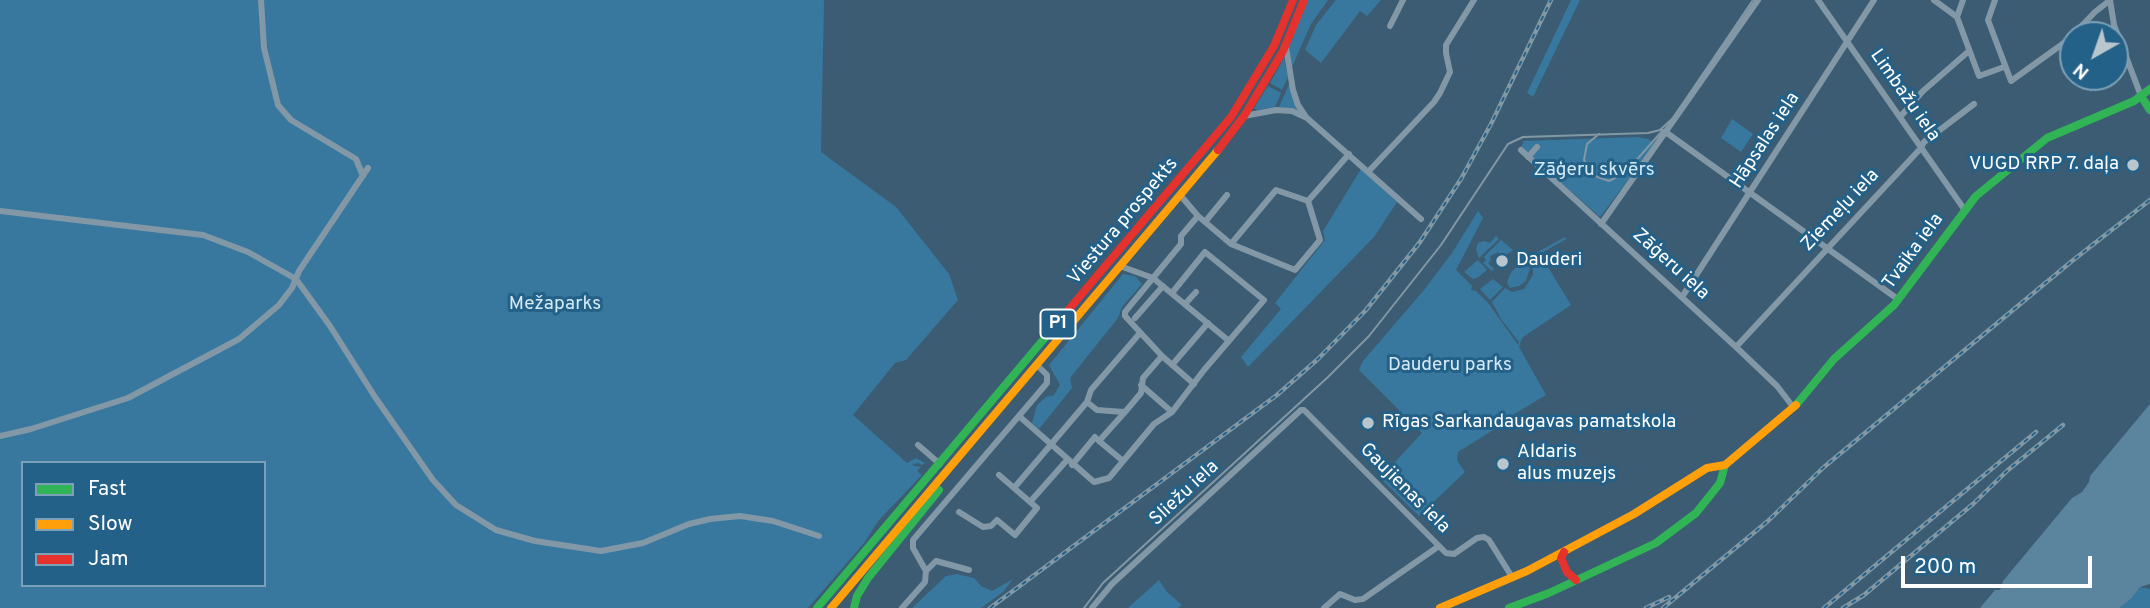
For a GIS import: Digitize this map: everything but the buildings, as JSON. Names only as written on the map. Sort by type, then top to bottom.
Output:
[{"type":"main road","name":"Viestura prospekts","points":[[817,608],[1231,117],[1274,46],[1293,0]]},
{"type":"main road","name":"Viestura prospekts","points":[[831,608],[1196,178],[1244,116],[1285,45],[1304,0]]},
{"type":"main road","name":"Tvaika iela","points":[[1440,608],[1564,552],[1634,514],[1707,468],[1724,465],[1794,408],[1834,359],[1899,300],[1976,195],[2047,138],[2141,96],[2150,89]]},
{"type":"main road","points":[[2141,96],[2150,110]]},
{"type":"main road","points":[[1188,170],[1196,178]]},
{"type":"main road","points":[[854,608],[857,596],[868,578],[927,507],[951,473],[956,461]]},
{"type":"main road","name":"Tvaika iela","points":[[1509,608],[1633,555],[1681,526],[1696,513],[1720,483],[1724,465]]},
{"type":"main road","points":[[1564,552],[1561,558],[1567,572],[1576,580]]},
{"type":"street","points":[[261,0],[264,48],[278,104],[292,120],[356,159],[363,176]]},
{"type":"street","points":[[1390,26],[1403,0]]},
{"type":"street","points":[[1368,172],[1440,93],[1450,72],[1447,45],[1474,0]]},
{"type":"street","points":[[1601,224],[1758,0]]},
{"type":"street","name":"Limbažu iela","points":[[1818,0],[1964,209]]},
{"type":"street","name":"Hāpsalas iela","points":[[1682,297],[1874,0]]},
{"type":"street","points":[[1934,0],[1957,17],[1979,76],[2004,66]]},
{"type":"street","points":[[1957,17],[1963,0]]},
{"type":"street","points":[[1994,0],[1987,20],[2011,81],[2068,40],[2095,12],[2110,1],[2114,24],[2141,96]]},
{"type":"street","points":[[1285,45],[1293,90],[1298,105],[1307,118],[1421,219]]},
{"type":"street","points":[[1900,117],[1923,91],[1969,51]]},
{"type":"street","name":"Ziemeļu iela","points":[[1736,347],[1922,148],[1924,142],[1974,104]]},
{"type":"street","points":[[1244,116],[1276,110],[1292,111],[1307,118]]},
{"type":"street","points":[[1667,133],[1899,300]]},
{"type":"street","points":[[1528,157],[1537,147]]},
{"type":"street","name":"Zāģeru iela","points":[[1521,150],[1736,347],[1777,386],[1794,408]]},
{"type":"street","points":[[1308,201],[1349,154]]},
{"type":"street","points":[[0,436],[128,398],[239,339],[279,305],[292,288],[368,169]]},
{"type":"street","points":[[1231,244],[1276,190],[1308,201]]},
{"type":"street","points":[[1205,222],[1227,195]]},
{"type":"street","points":[[1181,196],[1198,216],[1231,244],[1295,270],[1321,237],[1308,201]]},
{"type":"street","points":[[0,211],[129,224],[203,235],[248,252],[296,279],[433,480],[456,505],[496,530],[535,541],[601,551],[643,543],[690,524],[740,516],[773,520],[819,536]]},
{"type":"street","points":[[1194,384],[1162,356],[1125,316],[1125,312],[1181,244],[1181,236],[1198,216]]},
{"type":"street","points":[[1019,416],[1094,482],[1108,478],[1154,424],[1172,412],[1264,300],[1205,252],[1171,293]]},
{"type":"street","points":[[1120,266],[1153,278],[1229,341]]},
{"type":"street","points":[[1135,318],[1163,286]]},
{"type":"street","points":[[1185,304],[1196,292]]},
{"type":"street","points":[[1172,365],[1208,323]]},
{"type":"street","points":[[1014,488],[1087,402],[1091,390],[1140,333]]},
{"type":"street","points":[[1099,441],[1141,393],[1143,378],[1162,356]]},
{"type":"street","points":[[902,608],[925,582],[926,571],[913,548],[913,540],[1048,380],[1045,372],[1037,365]]},
{"type":"street","points":[[1141,385],[1172,412]]},
{"type":"street","points":[[1087,402],[1097,410],[1125,412]]},
{"type":"street","name":"Sliežu iela","points":[[1092,608],[1112,584],[1297,411],[1304,411]]},
{"type":"street","name":"Gaujienas iela","points":[[1304,411],[1446,553],[1454,554],[1477,538],[1486,538],[1512,577]]},
{"type":"street","points":[[1030,502],[1095,437],[1123,461]]},
{"type":"street","points":[[918,445],[940,464]]},
{"type":"street","points":[[959,512],[983,527],[991,526],[997,520],[1015,535],[1037,508],[999,475]]},
{"type":"street","points":[[1324,608],[1340,594],[1355,600],[1363,599],[1439,546]]},
{"type":"street","points":[[926,571],[936,561],[969,570]]},
{"type":"green space","name":"Mežaparks","points":[[0,0],[824,0],[821,152],[896,207],[949,274],[958,300],[906,360],[895,363],[853,415],[907,463],[916,458],[925,463],[911,465],[921,467],[917,471],[922,475],[879,520],[864,543],[808,608],[0,608]]},
{"type":"green space","points":[[1307,0],[1328,0],[1311,24],[1292,67],[1289,46]]},
{"type":"green space","points":[[1336,0],[1381,0],[1367,16],[1360,11],[1321,63],[1305,50],[1316,25]]},
{"type":"green space","points":[[1571,0],[1580,0],[1533,97],[1527,93]]},
{"type":"green space","points":[[1284,58],[1288,77],[1282,90],[1270,83]]},
{"type":"green space","points":[[1290,82],[1301,112],[1279,107]]},
{"type":"green space","points":[[1268,86],[1281,93],[1275,107],[1257,110],[1254,108]]},
{"type":"green space","points":[[1732,119],[1753,134],[1741,152],[1721,138]]},
{"type":"green space","name":"Zāģeru skvērs","points":[[1638,137],[1655,144],[1600,217],[1521,147],[1524,141]]},
{"type":"green space","points":[[1361,169],[1397,202],[1374,237],[1248,367],[1241,357],[1281,309],[1275,303],[1325,240],[1323,231]]},
{"type":"green space","name":"Dauderu parks","points":[[1478,211],[1483,218],[1456,270],[1472,286],[1471,290],[1476,291],[1489,304],[1518,345],[1519,342],[1492,302],[1505,288],[1512,292],[1524,289],[1533,275],[1532,259],[1536,253],[1565,237],[1566,239],[1540,254],[1571,305],[1522,338],[1519,347],[1546,395],[1458,452],[1457,460],[1465,472],[1419,516],[1380,478],[1422,433],[1359,370],[1363,361],[1452,253]]},
{"type":"green space","points":[[1496,236],[1499,239],[1479,258],[1476,249],[1478,243],[1490,243]]},
{"type":"green space","points":[[1501,240],[1513,250],[1503,257],[1498,252],[1490,256],[1488,263],[1494,269],[1492,271],[1483,263],[1486,260],[1484,257]]},
{"type":"green space","points":[[1478,260],[1487,270],[1473,279],[1464,272]]},
{"type":"green space","points":[[1525,265],[1530,268],[1526,281],[1510,288],[1507,283],[1510,274],[1515,268]]},
{"type":"green space","points":[[1123,274],[1135,276],[1142,284],[1070,378],[1072,388],[1039,429],[1032,423],[1037,405],[1046,397],[1054,395],[1060,385],[1049,365]]},
{"type":"green space","points":[[1493,279],[1503,287],[1490,300],[1480,289]]},
{"type":"green space","points":[[957,574],[974,578],[981,586],[992,591],[1013,579],[1003,592],[981,608],[912,608],[946,576]]},
{"type":"green space","points":[[1159,580],[1167,592],[1182,605],[1178,608],[1128,608]]},
{"type":"green space","points":[[2140,587],[2150,589],[2150,608],[2119,608],[2132,598]]},
{"type":"shaded area","points":[[2150,404],[2150,584],[2140,587],[2132,598],[2119,608],[1980,608],[1995,590],[2000,590],[2003,581],[2072,498],[2082,492],[2090,476]]},
{"type":"tram line","points":[[1084,608],[1103,583],[1328,377],[1369,336],[1441,245],[1508,144],[1523,137],[1648,133],[1660,130],[1673,118],[1753,0]]},
{"type":"tram line","points":[[1599,134],[1587,144],[1584,160],[1592,175],[1609,181],[1625,173],[1663,130]]},
{"type":"railway","points":[[990,608],[1277,395],[1318,359],[1366,310],[1420,242],[1461,179],[1551,0]]},
{"type":"railway","points":[[1663,608],[1768,521],[1824,467],[2072,261],[2150,200]]},
{"type":"railway","points":[[1843,608],[1864,595],[2063,425]]},
{"type":"railway","points":[[1824,608],[2036,432]]},
{"type":"railway","points":[[1646,608],[1669,597]]},
{"type":"traffic: fast","points":[[1796,405],[1834,359],[1894,305],[1976,196],[2047,138],[2134,101],[2150,89]]},
{"type":"traffic: fast","points":[[2141,96],[2150,110]]},
{"type":"traffic: fast","points":[[817,608],[1049,333]]},
{"type":"traffic: fast","points":[[1509,608],[1549,593],[1656,543],[1696,513],[1720,483],[1725,465]]},
{"type":"traffic: fast","points":[[854,608],[857,596],[868,578],[939,490]]},
{"type":"traffic: slow","points":[[831,608],[1218,150]]},
{"type":"traffic: slow","points":[[1440,608],[1527,571],[1634,514],[1707,468],[1725,465],[1796,405]]},
{"type":"traffic: jam","points":[[1049,333],[1231,117],[1274,46],[1293,0]]},
{"type":"traffic: jam","points":[[1218,150],[1244,116],[1283,51],[1304,0]]},
{"type":"traffic: jam","points":[[1564,552],[1561,558],[1567,572],[1576,580]]},
{"type":"place","name":"VUGD RRP 7. daļa","points":[[2133,165]]},
{"type":"place","name":"Dauderi","points":[[1502,261]]},
{"type":"place","name":"Rīgas Sarkandaugavas pamatskola","points":[[1368,423]]},
{"type":"place","name":"Aldaris alus muzejs","points":[[1503,464]]}]
